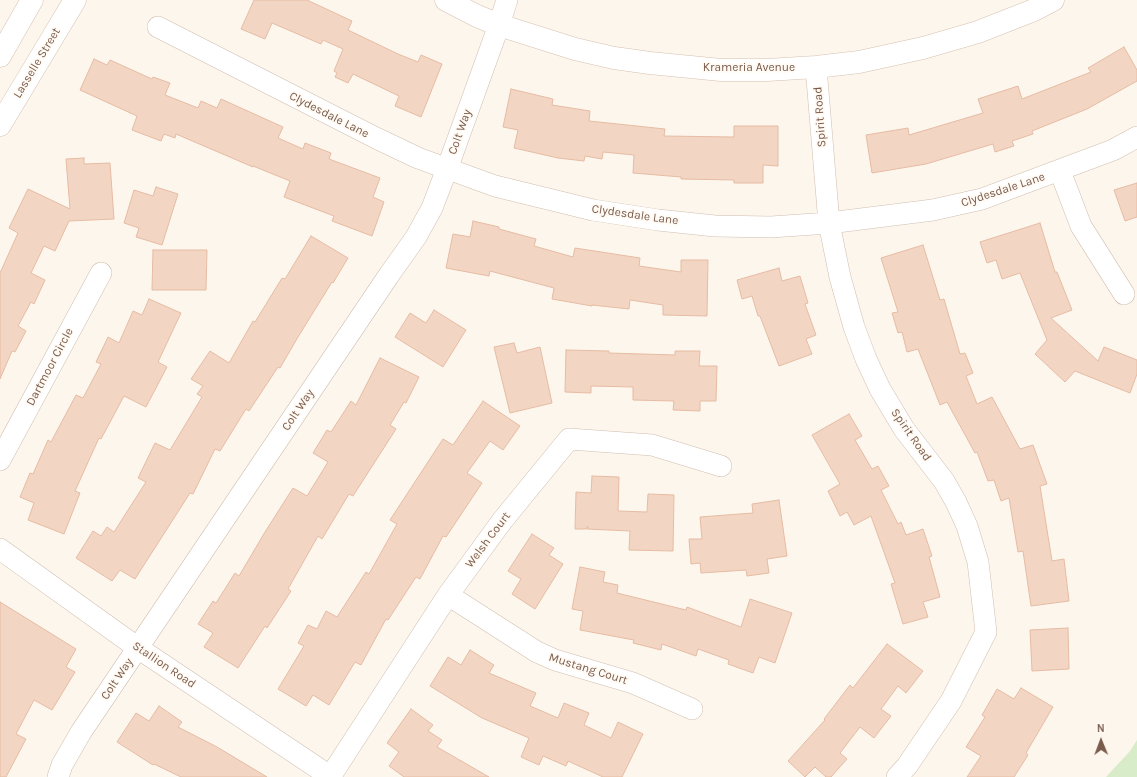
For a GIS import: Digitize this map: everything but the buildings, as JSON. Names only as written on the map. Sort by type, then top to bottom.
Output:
[{"type":"street","points":[[0,56],[32,0]]},
{"type":"street","name":"Lasselle Street","points":[[0,125],[75,0]]},
{"type":"street","name":"Krameria Avenue","points":[[446,0],[477,16],[575,49],[614,58],[721,70],[767,70],[816,67],[859,62],[922,48],[978,32],[1034,10],[1053,0]]},
{"type":"street","name":"Colt Way","points":[[58,777],[62,765],[81,732],[416,237],[432,208],[447,169],[507,0]]},
{"type":"street","name":"Clydesdale Lane","points":[[158,27],[418,158],[495,186],[593,210],[658,220],[715,226],[757,226],[829,223],[933,210],[982,199],[1113,150],[1137,137]]},
{"type":"street","name":"Spirit Road","points":[[816,67],[829,223],[840,277],[854,327],[866,360],[880,389],[904,429],[944,481],[967,526],[978,562],[986,632],[951,700],[897,777]]},
{"type":"street","points":[[1060,171],[1080,226],[1124,294]]},
{"type":"street","name":"Dartmoor Circle","points":[[0,460],[101,273]]},
{"type":"street","name":"Welsh Court","points":[[330,777],[448,595],[502,521],[569,439],[652,445],[721,466]]},
{"type":"street","name":"Stallion Road","points":[[0,549],[138,648],[330,777]]},
{"type":"street","name":"Mustang Court","points":[[448,595],[537,652],[555,660],[633,683],[692,709]]},
{"type":"green space","points":[[1137,740],[1137,777],[1106,777],[1130,751]]}]
